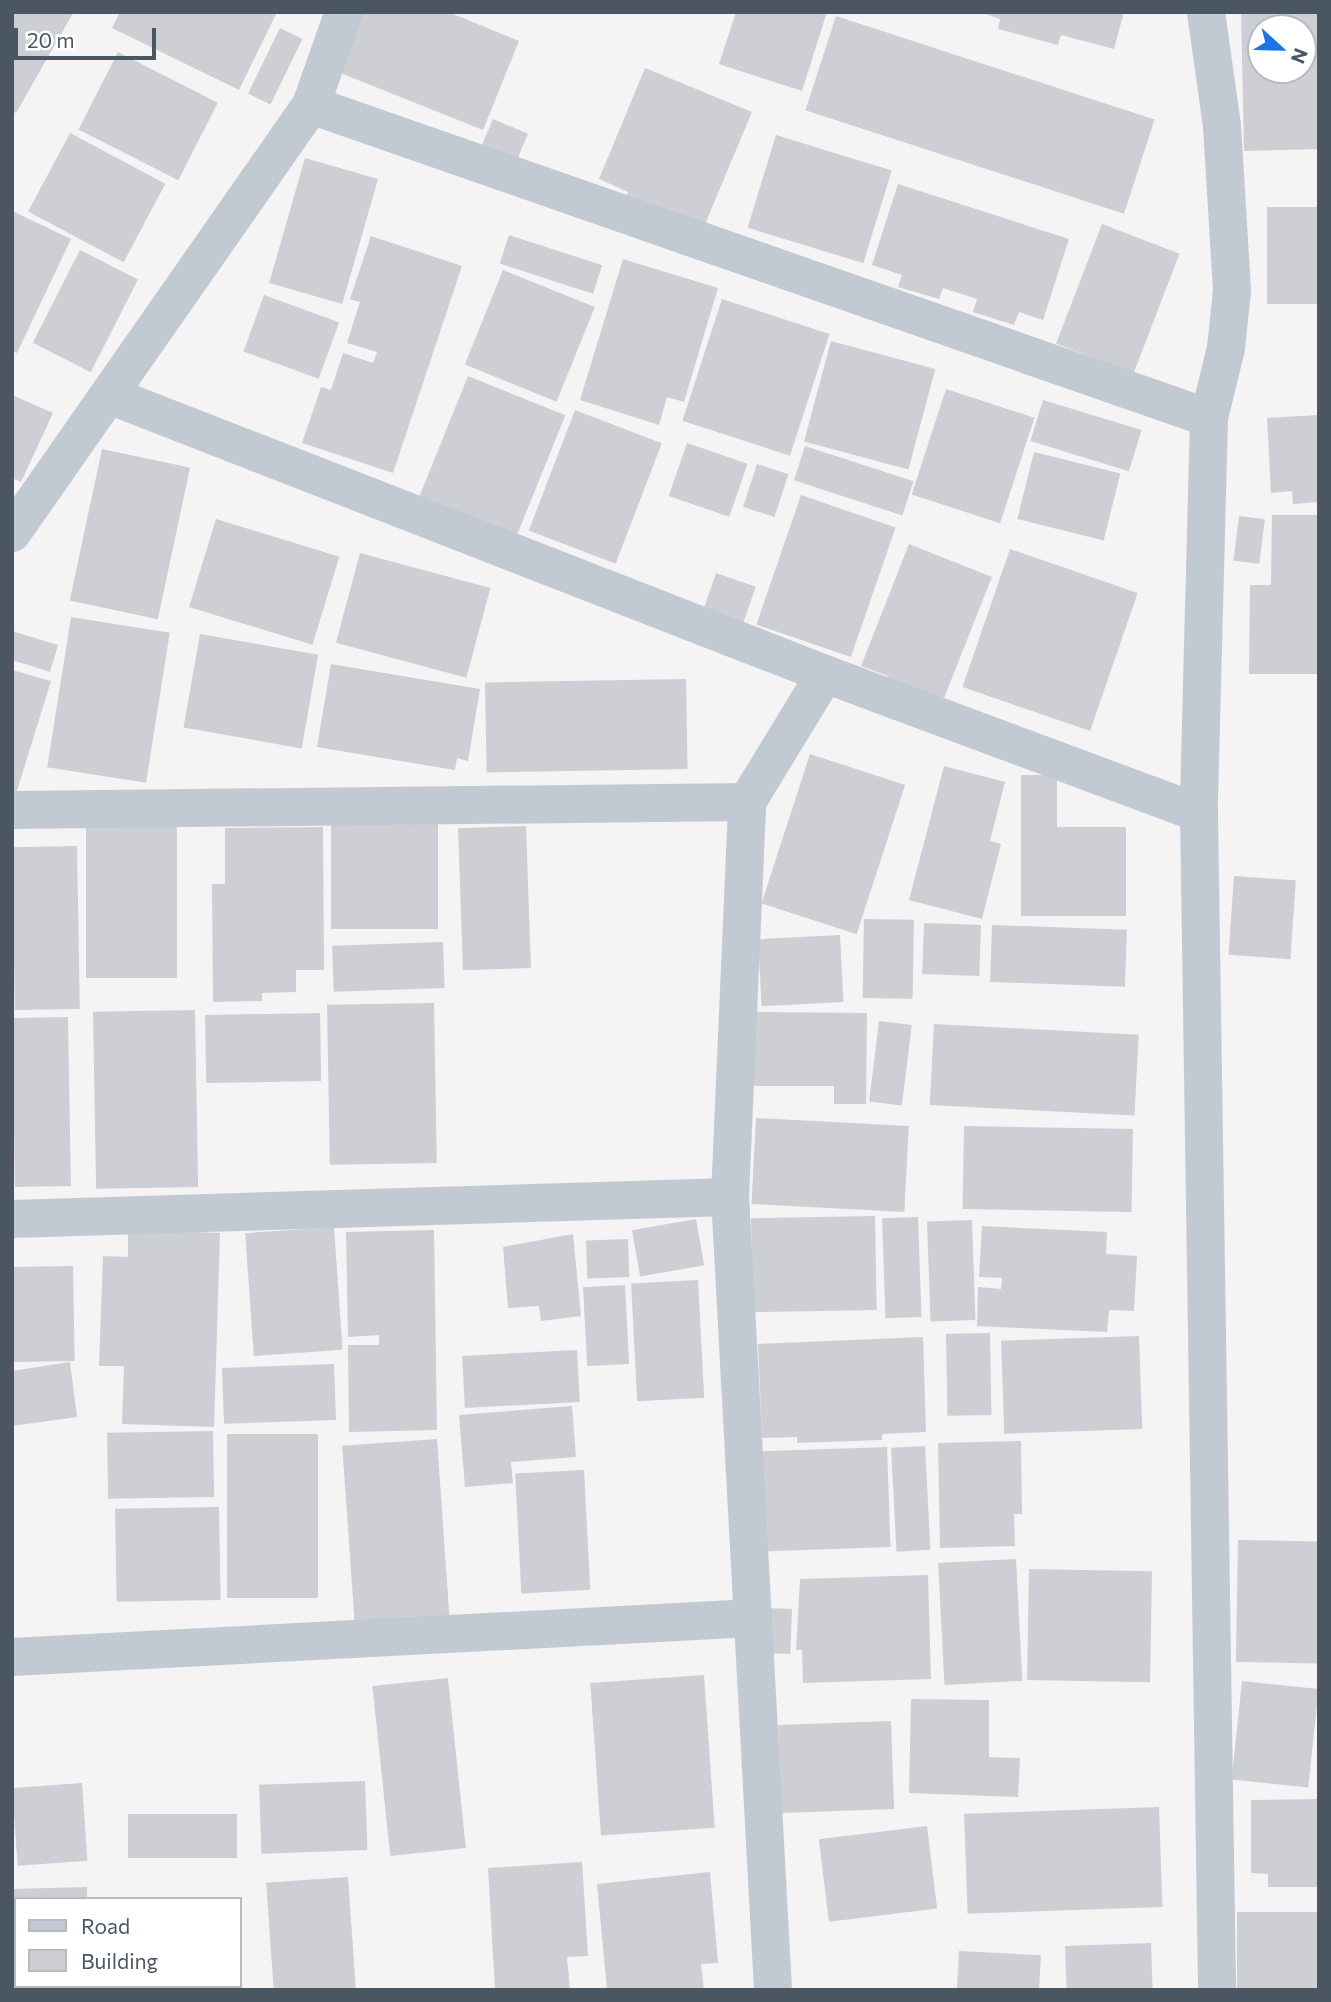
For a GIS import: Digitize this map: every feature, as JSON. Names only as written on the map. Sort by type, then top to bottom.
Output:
[{"type":"street","points":[[12,533],[311,105],[344,12]]},
{"type":"street","points":[[1206,12],[1222,125],[1232,290],[1226,348],[1209,418],[1199,813],[1217,1990]]},
{"type":"street","points":[[311,105],[1209,418]]},
{"type":"street","points":[[109,395],[825,674],[1199,813]]},
{"type":"street","points":[[773,1990],[730,1197],[747,802],[825,674]]},
{"type":"street","points":[[12,810],[747,802]]},
{"type":"street","points":[[12,1219],[730,1197]]},
{"type":"street","points":[[12,1657],[753,1618]]},
{"type":"building","points":[[12,12],[73,13],[16,113],[12,111]]},
{"type":"building","points":[[120,12],[277,12],[239,90],[112,28]]},
{"type":"building","points":[[362,12],[448,12],[519,41],[483,130],[338,72]]},
{"type":"building","points":[[736,12],[827,12],[802,91],[719,64]]},
{"type":"building","points":[[980,12],[1124,12],[1114,49],[1061,35],[1058,45],[998,29],[1000,19]]},
{"type":"building","points":[[1241,12],[1319,12],[1319,149],[1244,151]]},
{"type":"building","points":[[836,16],[1155,120],[1124,214],[805,110]]},
{"type":"building","points":[[280,28],[302,39],[270,105],[248,94]]},
{"type":"building","points":[[118,52],[218,103],[178,180],[79,130]]},
{"type":"building","points":[[645,68],[752,112],[705,224],[623,203],[628,192],[599,179]]},
{"type":"building","points":[[493,119],[528,134],[515,165],[480,150]]},
{"type":"building","points":[[70,133],[165,184],[124,262],[28,212]]},
{"type":"building","points":[[776,135],[892,170],[863,263],[748,228]]},
{"type":"building","points":[[305,158],[378,179],[342,304],[269,283]]},
{"type":"building","points":[[898,184],[1069,239],[1043,320],[1019,312],[1014,325],[973,312],[977,299],[943,288],[939,299],[898,287],[902,275],[872,265]]},
{"type":"building","points":[[1267,207],[1319,207],[1319,304],[1267,304]]},
{"type":"building","points":[[12,211],[71,239],[17,353],[12,351]]},
{"type":"building","points":[[1102,224],[1179,254],[1134,373],[1056,343]]},
{"type":"building","points":[[509,235],[602,265],[593,294],[500,264]]},
{"type":"building","points":[[371,236],[462,266],[393,473],[302,443],[321,387],[331,390],[343,353],[373,363],[377,352],[347,343],[360,302],[350,299]]},
{"type":"building","points":[[80,250],[138,280],[91,372],[33,343]]},
{"type":"building","points":[[623,259],[718,288],[684,402],[667,397],[659,425],[580,400]]},
{"type":"building","points":[[503,270],[595,307],[557,402],[465,365]]},
{"type":"building","points":[[264,295],[339,322],[319,379],[243,351]]},
{"type":"building","points":[[722,299],[829,334],[790,456],[682,421]]},
{"type":"building","points":[[831,341],[935,369],[908,469],[804,441]]},
{"type":"building","points":[[468,376],[565,415],[515,541],[417,501]]},
{"type":"building","points":[[946,389],[1034,418],[1000,523],[912,495]]},
{"type":"building","points":[[12,395],[53,413],[21,482],[12,478]]},
{"type":"building","points":[[1043,400],[1141,430],[1129,471],[1030,441]]},
{"type":"building","points":[[575,410],[662,443],[616,564],[529,530]]},
{"type":"building","points":[[1319,415],[1319,502],[1293,504],[1292,491],[1271,493],[1267,418]]},
{"type":"building","points":[[687,443],[748,464],[729,517],[669,496]]},
{"type":"building","points":[[805,446],[913,481],[902,515],[794,480]]},
{"type":"building","points":[[102,449],[190,468],[158,619],[70,601]]},
{"type":"building","points":[[1034,452],[1120,474],[1104,540],[1017,519]]},
{"type":"building","points":[[757,464],[788,474],[774,517],[743,507]]},
{"type":"building","points":[[801,495],[896,528],[851,657],[756,625]]},
{"type":"building","points":[[1272,515],[1319,515],[1319,674],[1249,674],[1250,585],[1271,585]]},
{"type":"building","points":[[1239,516],[1265,519],[1259,564],[1234,561]]},
{"type":"building","points":[[216,519],[339,557],[312,645],[189,607]]},
{"type":"building","points":[[909,544],[992,577],[944,698],[885,685],[888,676],[861,666]]},
{"type":"building","points":[[1010,549],[1138,593],[1090,731],[962,687]]},
{"type":"building","points":[[360,553],[490,588],[466,678],[336,643]]},
{"type":"building","points":[[716,573],[756,587],[743,624],[703,610]]},
{"type":"building","points":[[71,617],[170,633],[146,783],[47,767]]},
{"type":"building","points":[[12,631],[58,645],[50,672],[12,660]]},
{"type":"building","points":[[200,634],[318,655],[302,748],[184,728]]},
{"type":"building","points":[[331,664],[480,689],[468,761],[457,758],[455,770],[317,747]]},
{"type":"building","points":[[12,670],[51,681],[16,794],[12,792]]},
{"type":"building","points":[[686,679],[688,769],[487,772],[485,683]]},
{"type":"building","points":[[810,754],[905,785],[857,934],[761,903]]},
{"type":"building","points":[[944,766],[1005,782],[990,841],[1001,844],[982,919],[909,900]]},
{"type":"building","points":[[1021,775],[1057,775],[1057,827],[1126,827],[1126,916],[1021,916]]},
{"type":"building","points":[[331,812],[438,812],[438,929],[331,929]]},
{"type":"building","points":[[86,822],[177,822],[177,978],[86,978]]},
{"type":"building","points":[[526,826],[531,968],[463,970],[458,828]]},
{"type":"building","points":[[323,827],[324,970],[296,970],[296,992],[262,993],[262,1001],[213,1002],[212,884],[225,884],[225,828]]},
{"type":"building","points":[[77,846],[80,1009],[15,1010],[12,847]]},
{"type":"building","points":[[1234,876],[1296,880],[1290,959],[1228,955]]},
{"type":"building","points":[[864,919],[914,920],[913,999],[863,998]]},
{"type":"building","points":[[924,923],[981,925],[979,976],[922,974]]},
{"type":"building","points":[[992,925],[1127,930],[1125,987],[990,982]]},
{"type":"building","points":[[840,935],[844,1002],[762,1006],[758,939]]},
{"type":"building","points":[[443,942],[445,988],[334,992],[332,946]]},
{"type":"building","points":[[434,1003],[437,1163],[330,1165],[327,1005]]},
{"type":"building","points":[[195,1010],[198,1187],[96,1189],[93,1012]]},
{"type":"building","points":[[754,1012],[867,1013],[866,1104],[834,1104],[834,1086],[753,1086]]},
{"type":"building","points":[[320,1013],[321,1081],[206,1083],[205,1015]]},
{"type":"building","points":[[68,1017],[71,1186],[15,1187],[12,1018]]},
{"type":"building","points":[[879,1021],[912,1025],[902,1105],[869,1101]]},
{"type":"building","points":[[934,1024],[1139,1035],[1134,1116],[930,1105]]},
{"type":"building","points":[[756,1118],[909,1126],[904,1212],[751,1204]]},
{"type":"building","points":[[964,1126],[1133,1129],[1132,1212],[963,1209]]},
{"type":"building","points":[[875,1216],[877,1310],[753,1312],[751,1218]]},
{"type":"building","points":[[918,1217],[921,1317],[886,1318],[882,1218]]},
{"type":"building","points":[[696,1219],[704,1265],[640,1277],[632,1230]]},
{"type":"building","points":[[972,1220],[975,1320],[931,1322],[927,1222]]},
{"type":"building","points":[[982,1226],[1107,1232],[1106,1254],[1137,1256],[1134,1311],[1109,1310],[1107,1332],[977,1326],[978,1287],[1001,1289],[1002,1278],[979,1277]]},
{"type":"building","points":[[334,1227],[343,1350],[254,1356],[245,1233]]},
{"type":"building","points":[[128,1230],[220,1233],[214,1427],[122,1424],[124,1366],[99,1366],[103,1256],[128,1257]]},
{"type":"building","points":[[434,1230],[437,1430],[349,1432],[348,1345],[379,1345],[379,1335],[348,1337],[346,1232]]},
{"type":"building","points":[[573,1234],[581,1316],[541,1321],[539,1306],[508,1308],[503,1247]]},
{"type":"building","points":[[628,1239],[629,1277],[587,1278],[586,1240]]},
{"type":"building","points":[[73,1266],[75,1361],[14,1362],[12,1267]]},
{"type":"building","points":[[698,1280],[704,1398],[637,1401],[631,1284]]},
{"type":"building","points":[[625,1285],[629,1364],[587,1366],[583,1287]]},
{"type":"building","points":[[990,1333],[991,1415],[947,1416],[946,1334]]},
{"type":"building","points":[[1139,1336],[1142,1429],[1004,1434],[1001,1341]]},
{"type":"building","points":[[923,1337],[926,1432],[882,1434],[882,1440],[797,1443],[797,1437],[762,1438],[758,1344]]},
{"type":"building","points":[[577,1350],[580,1402],[465,1408],[462,1356]]},
{"type":"building","points":[[70,1362],[77,1417],[12,1426],[12,1371]]},
{"type":"building","points":[[334,1364],[336,1420],[224,1424],[222,1368]]},
{"type":"building","points":[[572,1406],[576,1457],[511,1462],[513,1483],[465,1487],[459,1415]]},
{"type":"building","points":[[213,1431],[214,1497],[108,1499],[107,1433]]},
{"type":"building","points":[[227,1434],[318,1434],[318,1598],[227,1598]]},
{"type":"building","points":[[437,1439],[449,1616],[355,1622],[342,1446]]},
{"type":"building","points":[[1021,1441],[1022,1514],[1014,1514],[1015,1546],[940,1548],[938,1443]]},
{"type":"building","points":[[925,1446],[930,1550],[896,1552],[891,1448]]},
{"type":"building","points":[[887,1447],[890,1547],[759,1552],[755,1452]]},
{"type":"building","points":[[584,1470],[590,1590],[521,1593],[515,1474]]},
{"type":"building","points":[[219,1507],[221,1600],[117,1602],[115,1509]]},
{"type":"building","points":[[1238,1540],[1319,1541],[1317,1663],[1236,1662]]},
{"type":"building","points":[[1016,1559],[1022,1681],[944,1685],[938,1563]]},
{"type":"building","points":[[1029,1569],[1152,1571],[1150,1682],[1027,1680]]},
{"type":"building","points":[[928,1575],[931,1679],[803,1683],[802,1650],[796,1650],[800,1579]]},
{"type":"building","points":[[765,1608],[792,1609],[790,1654],[763,1653]]},
{"type":"building","points":[[704,1675],[715,1828],[601,1836],[590,1683]]},
{"type":"building","points":[[448,1678],[466,1848],[390,1856],[372,1686]]},
{"type":"building","points":[[1242,1681],[1319,1689],[1308,1788],[1232,1779]]},
{"type":"building","points":[[911,1699],[989,1700],[989,1757],[1020,1758],[1018,1797],[909,1793]]},
{"type":"building","points":[[891,1721],[894,1809],[781,1813],[778,1725]]},
{"type":"building","points":[[365,1781],[367,1850],[261,1854],[259,1785]]},
{"type":"building","points":[[82,1783],[87,1861],[18,1866],[12,1788]]},
{"type":"building","points":[[1319,1799],[1319,1887],[1268,1887],[1268,1874],[1251,1873],[1251,1800]]},
{"type":"building","points":[[1159,1807],[1162,1907],[968,1914],[964,1814]]},
{"type":"building","points":[[128,1814],[237,1814],[237,1858],[128,1858]]},
{"type":"building","points":[[927,1826],[937,1908],[829,1922],[819,1839]]},
{"type":"building","points":[[582,1862],[588,1956],[567,1957],[570,1990],[495,1990],[488,1868]]},
{"type":"building","points":[[710,1872],[718,1963],[701,1964],[704,1990],[607,1990],[597,1884]]},
{"type":"building","points":[[348,1877],[356,1990],[274,1990],[266,1883]]},
{"type":"building","points":[[87,1887],[87,1897],[14,1897],[14,1988],[89,1990],[13,1990],[12,1889]]},
{"type":"building","points":[[1237,1912],[1319,1912],[1319,1990],[1237,1990]]},
{"type":"building","points":[[1151,1943],[1153,1990],[1067,1990],[1065,1946]]},
{"type":"building","points":[[959,1951],[1041,1955],[1039,1990],[957,1990]]},
{"type":"building","points":[[145,1988],[205,1988],[205,1990]]}]
